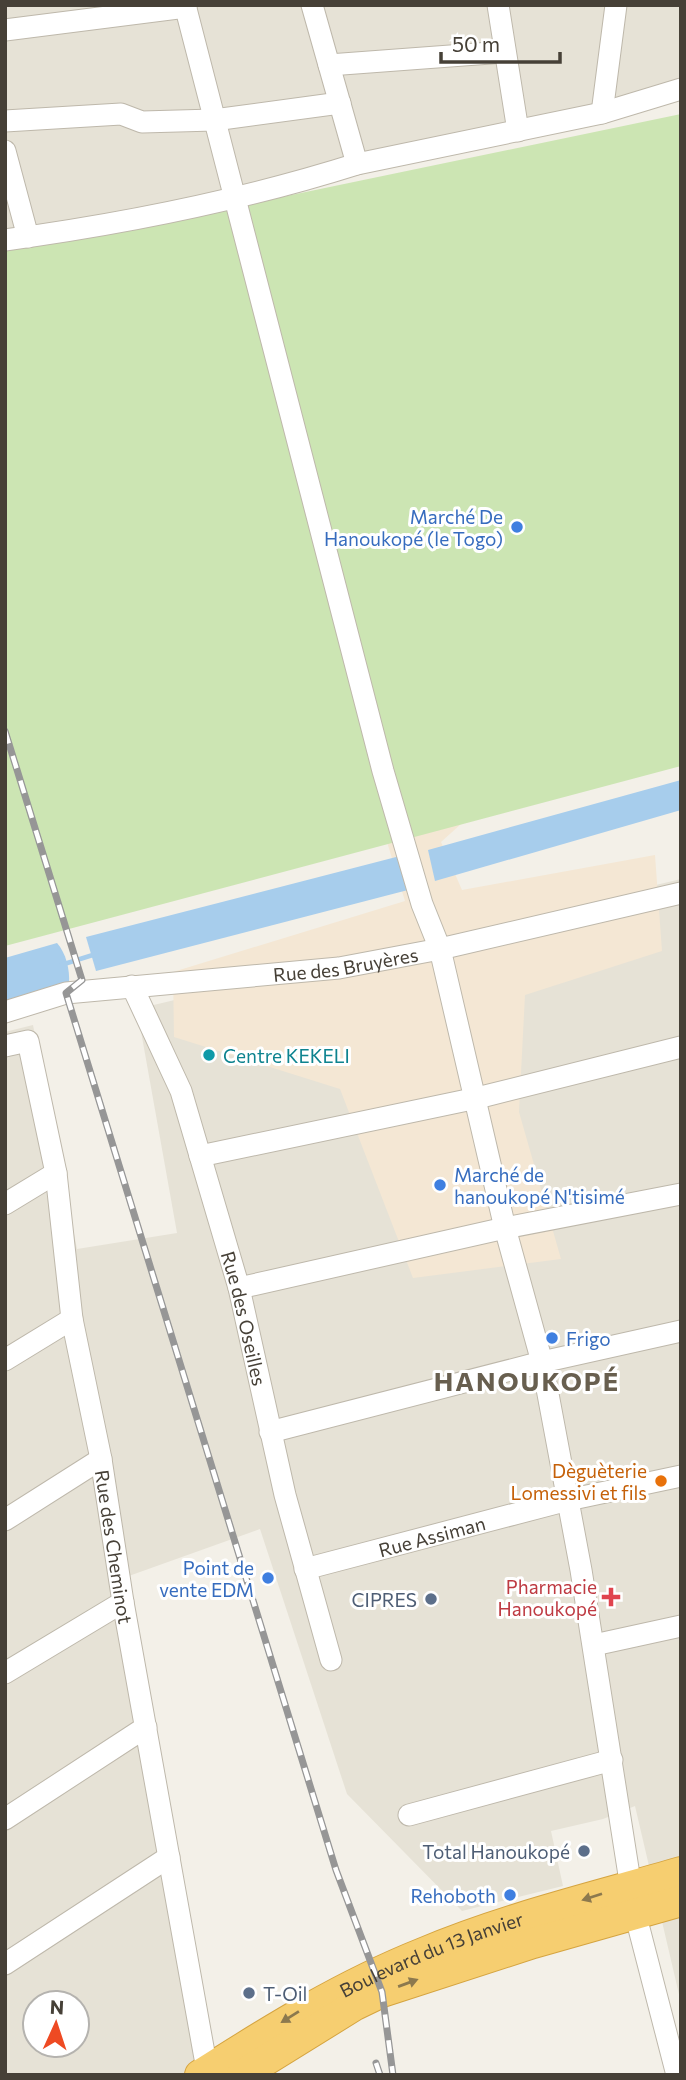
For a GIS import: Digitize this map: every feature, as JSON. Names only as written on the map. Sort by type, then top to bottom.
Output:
[{"type":"highway","name":"Boulevard du 13 Janvier","points":[[205,2073],[304,2008],[424,1952],[632,1884],[681,1872]]},
{"type":"highway","name":"Boulevard du 13 Janvier","points":[[242,2075],[355,2005],[382,1993],[533,1942],[681,1901]]},
{"type":"street","points":[[312,5],[357,164]]},
{"type":"street","points":[[498,5],[518,131]]},
{"type":"street","points":[[602,113],[616,5]]},
{"type":"street","points":[[5,30],[185,6],[405,850],[422,904],[440,948],[477,1098],[505,1228],[542,1362],[594,1645],[635,1913],[677,2066]]},
{"type":"street","points":[[329,65],[504,52]]},
{"type":"street","points":[[5,240],[131,219],[233,197],[357,164],[602,113],[681,89]]},
{"type":"street","points":[[5,121],[121,114],[142,122],[214,120],[340,103]]},
{"type":"street","points":[[5,151],[28,237]]},
{"type":"street","name":"Rue des Bruyères","points":[[5,1012],[66,993],[339,968],[681,893]]},
{"type":"street","name":"Rue des Oseilles","points":[[132,986],[181,1091],[239,1289],[270,1432],[331,1660]]},
{"type":"street","name":"Rue des Cheminot","points":[[5,1046],[28,1041],[56,1173],[72,1319],[101,1459],[123,1602],[205,2073]]},
{"type":"street","points":[[200,1156],[477,1098],[681,1047]]},
{"type":"street","points":[[5,1204],[56,1173]]},
{"type":"street","points":[[239,1289],[505,1228],[681,1194]]},
{"type":"street","points":[[5,1360],[72,1319]]},
{"type":"street","points":[[270,1432],[542,1362],[681,1331]]},
{"type":"street","points":[[5,1520],[101,1459]]},
{"type":"street","name":"Rue Assiman","points":[[305,1569],[568,1500],[681,1476]]},
{"type":"street","points":[[5,1673],[123,1602]]},
{"type":"street","points":[[594,1645],[681,1626]]},
{"type":"street","points":[[5,1819],[146,1727]]},
{"type":"street","points":[[409,1815],[612,1760]]},
{"type":"street","points":[[5,1964],[169,1857]]},
{"type":"shaded area","points":[[5,5],[681,5],[681,84],[32,235],[5,237]]},
{"type":"shaded area","points":[[327,645],[471,815],[441,842],[462,890],[655,855],[662,951],[525,995],[519,1112],[561,1259],[413,1278],[340,1089],[174,1037],[173,972],[405,901]]},
{"type":"shaded area","points":[[681,879],[681,2003],[635,1806],[603,1819],[551,1831],[563,1886],[462,1911],[347,1794],[260,1529],[126,1577],[210,2075],[5,2075],[5,1032],[33,1025],[77,1249],[177,1233],[137,1009]]},
{"type":"green space","points":[[681,114],[681,766],[5,946],[5,245],[195,215]]},
{"type":"water","points":[[681,780],[681,810],[435,881],[428,850]]},
{"type":"water","points":[[400,856],[408,890],[96,971],[86,937]]},
{"type":"water","points":[[57,943],[67,962],[69,983],[5,1002],[5,958]]},
{"type":"waterway","points":[[61,965],[96,954]]},
{"type":"railway","points":[[5,731],[82,980],[66,993],[336,1870],[382,1992],[393,2075]]},
{"type":"railway","points":[[376,2063],[380,2075]]},
{"type":"place","name":"Marché De Hanoukopé (le Togo)","points":[[517,527]]},
{"type":"place","name":"Centre KEKELI","points":[[209,1055]]},
{"type":"place","name":"Marché de hanoukopé N'tisimé","points":[[440,1185]]},
{"type":"place","name":"Frigo","points":[[552,1338]]},
{"type":"place","name":"Dèguèterie Lomessivi et fils","points":[[661,1481]]},
{"type":"place","name":"Point de vente EDM","points":[[268,1578]]},
{"type":"place","name":"Pharmacie Hanoukopé","points":[[611,1597]]},
{"type":"place","name":"CIPRES","points":[[431,1599]]},
{"type":"place","name":"Total Hanoukopé","points":[[584,1851]]},
{"type":"place","name":"Rehoboth","points":[[510,1895]]},
{"type":"place","name":"T-Oil","points":[[249,1993]]},
{"type":"district","name":"HANOUKOPÉ","points":[[527,1380]]}]
